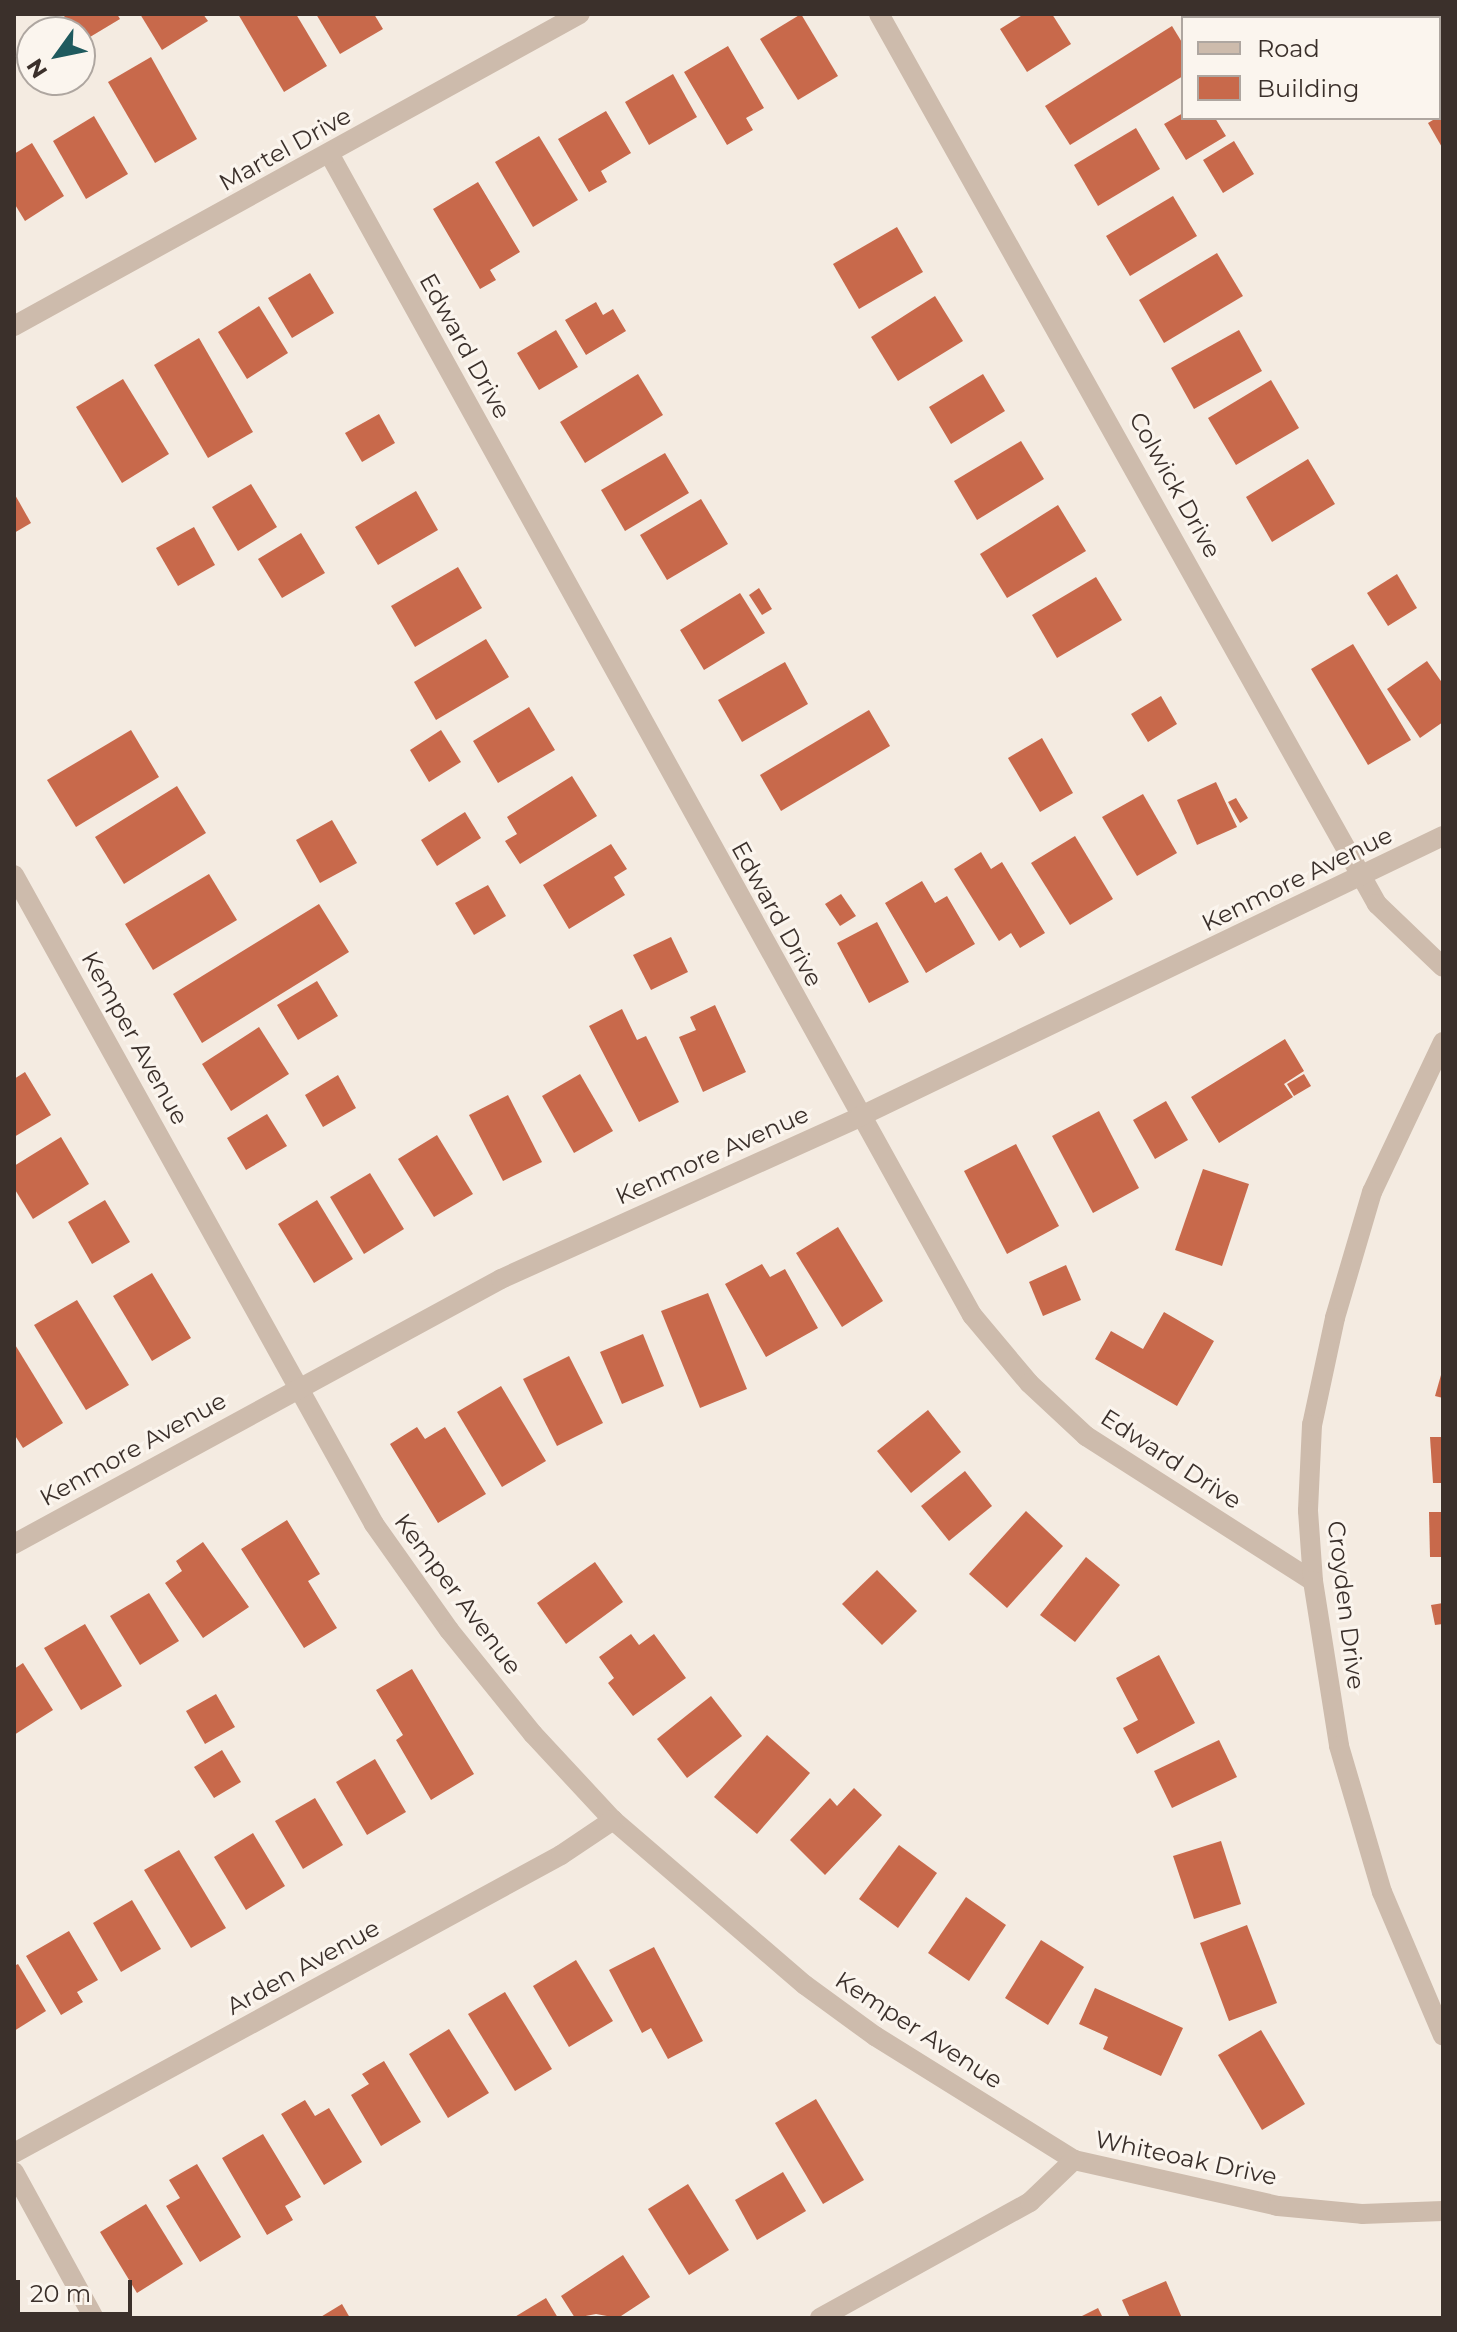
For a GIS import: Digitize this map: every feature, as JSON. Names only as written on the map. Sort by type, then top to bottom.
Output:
[{"type":"street","name":"Martel Drive","points":[[14,326],[330,155],[580,14]]},
{"type":"street","name":"Colwick Drive","points":[[879,14],[1377,904],[1443,967]]},
{"type":"street","name":"Edward Drive","points":[[330,155],[949,1279],[1029,1383],[1086,1436],[1146,1478],[1313,1581]]},
{"type":"street","name":"Kenmore Avenue","points":[[14,1544],[501,1279],[859,1117],[1443,836]]},
{"type":"street","name":"Kemper Avenue","points":[[14,875],[296,1390],[374,1524],[449,1630],[533,1734],[613,1820],[691,1891],[875,2036],[1074,2160]]},
{"type":"street","name":"Croyden Drive","points":[[1443,1042],[1372,1192],[1335,1318],[1312,1425],[1308,1511],[1313,1581],[1339,1746],[1382,1892],[1443,2036]]},
{"type":"street","name":"Arden Avenue","points":[[14,2153],[561,1855],[613,1820]]},
{"type":"street","name":"Whiteoak Drive","points":[[820,2318],[1030,2202],[1074,2160],[1278,2206],[1362,2214],[1443,2211]]},
{"type":"street","points":[[14,2172],[94,2318]]},
{"type":"building","points":[[117,14],[120,19],[96,33],[96,16],[64,16]]},
{"type":"building","points":[[140,14],[203,14],[208,21],[162,50]]},
{"type":"building","points":[[238,14],[296,14],[327,66],[284,92]]},
{"type":"building","points":[[316,14],[374,14],[383,29],[340,54]]},
{"type":"building","points":[[801,14],[838,76],[798,100],[760,39]]},
{"type":"building","points":[[1024,14],[1052,14],[1071,44],[1027,72],[1000,29]]},
{"type":"building","points":[[1389,14],[1420,14],[1416,16]]},
{"type":"building","points":[[1172,26],[1181,41],[1181,77],[1070,145],[1045,106]]},
{"type":"building","points":[[728,46],[764,108],[746,118],[753,130],[727,145],[684,72]]},
{"type":"building","points":[[151,57],[197,139],[155,163],[108,82]]},
{"type":"building","points":[[673,74],[697,117],[649,145],[625,102]]},
{"type":"building","points":[[606,111],[631,153],[601,171],[607,182],[589,192],[558,139]]},
{"type":"building","points":[[1181,114],[1181,120],[1216,120],[1226,136],[1186,160],[1164,124]]},
{"type":"building","points":[[1441,115],[1443,149],[1428,123],[1441,120]]},
{"type":"building","points":[[94,116],[128,174],[86,199],[53,141]]},
{"type":"building","points":[[1136,128],[1160,169],[1098,206],[1074,165]]},
{"type":"building","points":[[539,136],[578,200],[533,227],[495,162]]},
{"type":"building","points":[[1234,141],[1254,174],[1223,193],[1203,160]]},
{"type":"building","points":[[32,143],[64,196],[25,221],[14,203],[14,154]]},
{"type":"building","points":[[478,182],[520,252],[490,270],[496,280],[480,289],[433,209]]},
{"type":"building","points":[[1173,196],[1197,236],[1130,276],[1106,236]]},
{"type":"building","points":[[897,227],[923,272],[859,309],[833,264]]},
{"type":"building","points":[[1217,253],[1243,296],[1164,343],[1139,300]]},
{"type":"building","points":[[310,273],[334,313],[292,338],[268,298]]},
{"type":"building","points":[[935,296],[963,341],[898,381],[871,337]]},
{"type":"building","points":[[596,302],[603,315],[613,309],[626,331],[586,355],[565,320]]},
{"type":"building","points":[[259,306],[288,353],[247,379],[218,332]]},
{"type":"building","points":[[556,330],[578,367],[539,390],[517,353]]},
{"type":"building","points":[[1239,330],[1262,371],[1194,409],[1171,368]]},
{"type":"building","points":[[199,338],[253,432],[208,458],[154,365]]},
{"type":"building","points":[[638,374],[663,415],[585,463],[560,422]]},
{"type":"building","points":[[983,374],[1005,411],[951,444],[929,407]]},
{"type":"building","points":[[123,379],[169,454],[122,483],[76,407]]},
{"type":"building","points":[[1271,380],[1299,428],[1236,465],[1208,418]]},
{"type":"building","points":[[379,414],[395,443],[362,462],[345,433]]},
{"type":"building","points":[[1021,441],[1044,479],[977,520],[954,481]]},
{"type":"building","points":[[665,453],[689,493],[625,531],[601,490]]},
{"type":"building","points":[[1308,459],[1335,504],[1272,542],[1246,497]]},
{"type":"building","points":[[251,484],[277,527],[238,551],[212,507]]},
{"type":"building","points":[[416,491],[438,530],[378,565],[355,527]]},
{"type":"building","points":[[14,493],[31,523],[14,533]]},
{"type":"building","points":[[701,499],[728,544],[667,580],[640,535]]},
{"type":"building","points":[[1058,505],[1086,551],[1007,598],[980,554]]},
{"type":"building","points":[[194,527],[215,565],[178,586],[156,548]]},
{"type":"building","points":[[301,533],[325,573],[282,598],[258,559]]},
{"type":"building","points":[[458,567],[482,608],[415,647],[391,606]]},
{"type":"building","points":[[1397,574],[1417,608],[1388,626],[1367,593]]},
{"type":"building","points":[[1096,577],[1122,620],[1057,658],[1032,615]]},
{"type":"building","points":[[759,588],[772,609],[762,615],[749,595]]},
{"type":"building","points":[[740,593],[765,633],[704,670],[680,630]]},
{"type":"building","points":[[486,639],[509,677],[436,720],[414,682]]},
{"type":"building","points":[[1353,644],[1411,740],[1368,765],[1311,669]]},
{"type":"building","points":[[1427,661],[1443,684],[1443,722],[1420,738],[1387,689]]},
{"type":"building","points":[[785,662],[808,704],[742,742],[718,700]]},
{"type":"building","points":[[1161,696],[1177,724],[1148,742],[1131,714]]},
{"type":"building","points":[[529,707],[555,750],[498,783],[473,741]]},
{"type":"building","points":[[869,710],[890,746],[781,811],[760,775]]},
{"type":"building","points":[[131,730],[159,777],[76,827],[47,780]]},
{"type":"building","points":[[441,730],[461,762],[429,782],[410,750]]},
{"type":"building","points":[[1042,738],[1073,793],[1040,812],[1008,758]]},
{"type":"building","points":[[572,776],[597,816],[520,864],[505,841],[517,834],[507,817]]},
{"type":"building","points":[[1216,782],[1237,827],[1197,845],[1177,800]]},
{"type":"building","points":[[177,786],[206,833],[124,884],[95,837]]},
{"type":"building","points":[[1143,794],[1177,853],[1137,876],[1102,817]]},
{"type":"building","points":[[1236,798],[1248,818],[1240,823],[1228,802]]},
{"type":"building","points":[[465,812],[481,838],[437,866],[421,840]]},
{"type":"building","points":[[332,820],[357,863],[320,883],[296,840]]},
{"type":"building","points":[[1075,836],[1113,899],[1070,925],[1031,863]]},
{"type":"building","points":[[611,844],[627,869],[614,877],[625,895],[569,929],[543,885]]},
{"type":"building","points":[[981,852],[991,869],[1002,862],[1045,933],[1020,948],[1011,933],[999,941],[954,869]]},
{"type":"building","points":[[209,874],[237,920],[153,970],[125,924]]},
{"type":"building","points":[[922,881],[935,903],[947,896],[975,944],[926,973],[885,903]]},
{"type":"building","points":[[488,885],[506,916],[474,935],[455,903]]},
{"type":"building","points":[[841,894],[856,916],[840,926],[825,904]]},
{"type":"building","points":[[319,904],[349,952],[202,1043],[173,994]]},
{"type":"building","points":[[877,922],[909,982],[869,1003],[837,943]]},
{"type":"building","points":[[671,937],[688,972],[651,990],[633,955]]},
{"type":"building","points":[[317,981],[338,1016],[298,1040],[277,1005]]},
{"type":"building","points":[[715,1005],[746,1072],[703,1092],[679,1037],[696,1030],[690,1017]]},
{"type":"building","points":[[622,1009],[637,1040],[646,1036],[679,1102],[639,1122],[589,1026]]},
{"type":"building","points":[[259,1027],[289,1074],[231,1111],[202,1064]]},
{"type":"building","points":[[1285,1039],[1304,1071],[1284,1084],[1293,1097],[1219,1143],[1191,1097]]},
{"type":"building","points":[[25,1072],[51,1115],[14,1137],[14,1079]]},
{"type":"building","points":[[580,1074],[613,1131],[574,1153],[542,1096]]},
{"type":"building","points":[[1304,1074],[1311,1086],[1294,1096],[1287,1084]]},
{"type":"building","points":[[338,1075],[356,1108],[323,1127],[305,1095]]},
{"type":"building","points":[[508,1095],[542,1162],[503,1181],[469,1115]]},
{"type":"building","points":[[1166,1101],[1188,1140],[1155,1159],[1133,1120]]},
{"type":"building","points":[[1099,1111],[1139,1188],[1093,1213],[1052,1136]]},
{"type":"building","points":[[267,1114],[287,1146],[246,1170],[227,1138]]},
{"type":"building","points":[[437,1135],[473,1194],[434,1217],[398,1159]]},
{"type":"building","points":[[61,1137],[89,1184],[33,1219],[14,1188],[14,1166]]},
{"type":"building","points":[[1016,1144],[1059,1226],[1007,1254],[964,1171]]},
{"type":"building","points":[[1203,1169],[1249,1184],[1222,1266],[1175,1250]]},
{"type":"building","points":[[370,1173],[404,1229],[364,1254],[330,1197]]},
{"type":"building","points":[[105,1200],[130,1242],[92,1264],[68,1222]]},
{"type":"building","points":[[317,1200],[353,1259],[314,1283],[278,1224]]},
{"type":"building","points":[[838,1227],[883,1301],[842,1327],[796,1253]]},
{"type":"building","points":[[762,1264],[770,1277],[785,1269],[818,1328],[766,1357],[725,1284]]},
{"type":"building","points":[[1066,1265],[1081,1300],[1043,1316],[1029,1282]]},
{"type":"building","points":[[152,1273],[191,1338],[152,1361],[113,1296]]},
{"type":"building","points":[[708,1293],[747,1389],[700,1408],[661,1311]]},
{"type":"building","points":[[77,1300],[129,1385],[86,1410],[34,1325]]},
{"type":"building","points":[[1164,1312],[1214,1341],[1177,1406],[1095,1359],[1111,1331],[1143,1349]]},
{"type":"building","points":[[643,1334],[664,1386],[622,1404],[600,1352]]},
{"type":"building","points":[[14,1343],[63,1423],[23,1448],[14,1434]]},
{"type":"building","points":[[569,1356],[603,1423],[557,1446],[523,1379]]},
{"type":"building","points":[[1443,1368],[1443,1398],[1435,1396]]},
{"type":"building","points":[[501,1386],[546,1461],[502,1487],[457,1412]]},
{"type":"building","points":[[928,1410],[961,1452],[911,1493],[877,1451]]},
{"type":"building","points":[[417,1427],[425,1439],[445,1427],[486,1494],[438,1523],[390,1444]]},
{"type":"building","points":[[1430,1437],[1443,1437],[1443,1483],[1433,1483]]},
{"type":"building","points":[[965,1471],[992,1506],[949,1541],[921,1506]]},
{"type":"building","points":[[1026,1511],[1063,1546],[1007,1608],[969,1574]]},
{"type":"building","points":[[1429,1512],[1443,1512],[1443,1557],[1430,1557]]},
{"type":"building","points":[[287,1520],[320,1574],[308,1581],[337,1628],[304,1648],[241,1549]]},
{"type":"building","points":[[203,1542],[249,1607],[203,1638],[165,1583],[182,1571],[176,1561]]},
{"type":"building","points":[[1086,1557],[1120,1585],[1075,1642],[1040,1615]]},
{"type":"building","points":[[595,1562],[623,1602],[566,1644],[537,1603]]},
{"type":"building","points":[[877,1570],[917,1611],[882,1645],[842,1604]]},
{"type":"building","points":[[149,1593],[179,1641],[140,1665],[110,1616]]},
{"type":"building","points":[[1443,1603],[1443,1624],[1435,1625],[1431,1605]]},
{"type":"building","points":[[85,1624],[122,1686],[81,1710],[44,1648]]},
{"type":"building","points":[[631,1634],[639,1645],[654,1634],[686,1678],[633,1716],[608,1683],[614,1678],[599,1657]]},
{"type":"building","points":[[1159,1655],[1195,1723],[1137,1754],[1123,1728],[1138,1720],[1116,1678]]},
{"type":"building","points":[[23,1663],[53,1710],[14,1735],[14,1669]]},
{"type":"building","points":[[412,1669],[474,1774],[431,1800],[396,1740],[403,1735],[376,1690]]},
{"type":"building","points":[[216,1694],[235,1727],[205,1744],[186,1711]]},
{"type":"building","points":[[711,1696],[742,1736],[687,1778],[657,1739]]},
{"type":"building","points":[[767,1735],[810,1773],[757,1834],[714,1797]]},
{"type":"building","points":[[1219,1740],[1237,1777],[1172,1808],[1154,1771]]},
{"type":"building","points":[[222,1750],[241,1782],[214,1798],[194,1767]]},
{"type":"building","points":[[375,1759],[406,1812],[367,1835],[336,1782]]},
{"type":"building","points":[[854,1788],[882,1815],[825,1875],[790,1840],[830,1798],[837,1806]]},
{"type":"building","points":[[315,1798],[343,1845],[303,1869],[275,1821]]},
{"type":"building","points":[[253,1833],[285,1886],[246,1910],[214,1857]]},
{"type":"building","points":[[1221,1841],[1241,1904],[1194,1919],[1173,1856]]},
{"type":"building","points":[[899,1845],[937,1873],[898,1928],[859,1899]]},
{"type":"building","points":[[179,1850],[226,1928],[191,1948],[144,1870]]},
{"type":"building","points":[[966,1897],[1006,1925],[969,1981],[928,1953]]},
{"type":"building","points":[[132,1900],[161,1949],[121,1972],[93,1923]]},
{"type":"building","points":[[1247,1925],[1277,2003],[1229,2021],[1200,1943]]},
{"type":"building","points":[[69,1931],[98,1980],[77,1992],[83,2002],[61,2015],[26,1956]]},
{"type":"building","points":[[1041,1940],[1084,1967],[1048,2025],[1005,1998]]},
{"type":"building","points":[[654,1947],[703,2041],[668,2059],[651,2028],[642,2033],[609,1970]]},
{"type":"building","points":[[576,1960],[613,2021],[569,2047],[533,1986]]},
{"type":"building","points":[[18,1964],[46,2011],[14,2031],[14,1966]]},
{"type":"building","points":[[1095,1988],[1183,2028],[1161,2076],[1103,2049],[1108,2037],[1079,2024]]},
{"type":"building","points":[[505,1992],[552,2069],[515,2091],[468,2014]]},
{"type":"building","points":[[449,2029],[489,2093],[448,2118],[409,2054]]},
{"type":"building","points":[[1261,2030],[1305,2104],[1262,2130],[1218,2055]]},
{"type":"building","points":[[384,2061],[421,2122],[381,2146],[351,2095],[369,2084],[362,2074]]},
{"type":"building","points":[[816,2099],[864,2180],[823,2204],[775,2123]]},
{"type":"building","points":[[305,2100],[315,2116],[329,2108],[362,2162],[324,2185],[281,2114]]},
{"type":"building","points":[[263,2134],[301,2197],[285,2206],[293,2220],[267,2235],[222,2158]]},
{"type":"building","points":[[197,2164],[241,2237],[200,2262],[166,2206],[180,2198],[169,2180]]},
{"type":"building","points":[[783,2172],[806,2211],[757,2240],[735,2200]]},
{"type":"building","points":[[688,2184],[729,2250],[689,2275],[648,2209]]},
{"type":"building","points":[[146,2204],[183,2264],[137,2293],[100,2232]]},
{"type":"building","points":[[623,2255],[650,2297],[618,2318],[596,2314],[575,2318],[561,2296]]},
{"type":"building","points":[[1166,2281],[1182,2318],[1130,2318],[1122,2300]]},
{"type":"building","points":[[546,2298],[558,2318],[513,2318]]},
{"type":"building","points":[[342,2304],[350,2318],[319,2318]]},
{"type":"building","points":[[1098,2308],[1103,2318],[1078,2318]]}]
